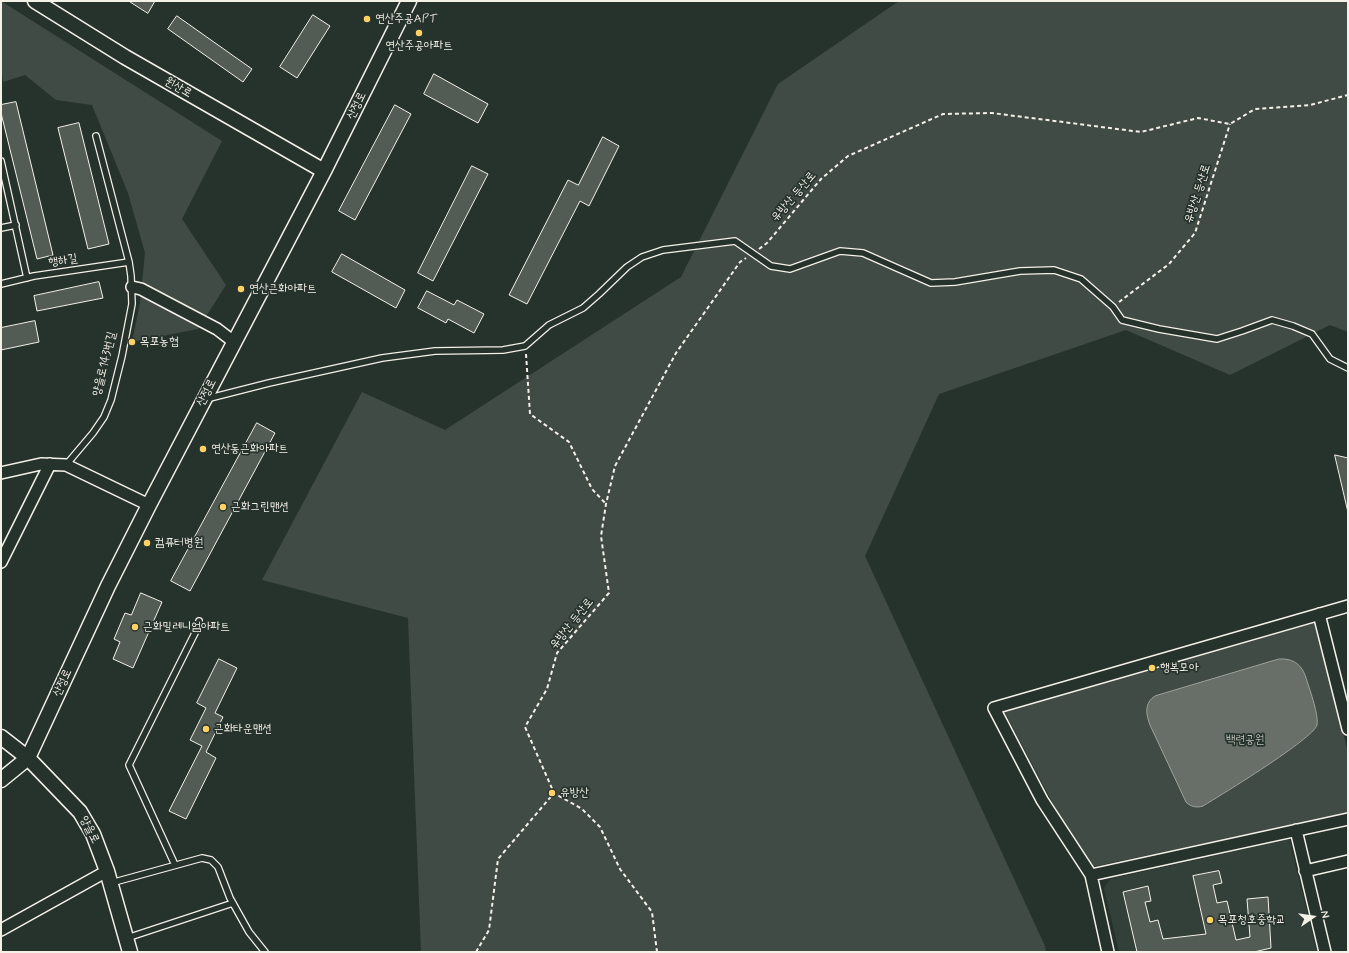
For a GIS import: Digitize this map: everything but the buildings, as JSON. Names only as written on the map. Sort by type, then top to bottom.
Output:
[{"type":"street","name":"원산로","points":[[35,1],[125,57],[324,171]]},
{"type":"street","name":"산정로","points":[[1,780],[28,758],[108,586],[324,171],[409,1]]},
{"type":"street","points":[[132,287],[141,289],[217,329],[234,342]]},
{"type":"street","points":[[1,473],[41,464],[66,465],[149,505]]},
{"type":"street","points":[[1,562],[50,464]]},
{"type":"street","points":[[1108,952],[1091,875],[1042,800],[994,708],[1348,606]]},
{"type":"street","points":[[1319,614],[1348,729]]},
{"type":"street","name":"양을로","points":[[1,737],[28,758],[80,812],[93,834],[109,877],[130,952]]},
{"type":"street","points":[[1091,875],[1348,819]]},
{"type":"street","points":[[1296,830],[1325,952]]},
{"type":"street","points":[[1305,871],[1348,861]]},
{"type":"street","points":[[1,930],[109,877]]},
{"type":"lane","name":"양을로143번길","points":[[66,465],[93,433],[104,417],[111,400],[117,381],[132,304],[132,287],[129,262],[96,136]]},
{"type":"lane","points":[[1,161],[2,173],[16,225],[27,278]]},
{"type":"lane","points":[[1,228],[16,225]]},
{"type":"lane","points":[[204,400],[268,383],[382,358],[434,351],[503,350],[525,346],[549,325],[583,308],[626,267],[642,257],[663,250],[735,241],[771,266],[790,269],[840,251],[863,253],[931,283],[955,282],[1020,272],[1054,270],[1081,279],[1113,307],[1122,320],[1158,329],[1217,339],[1272,320],[1293,326],[1312,334],[1330,359],[1348,368]]},
{"type":"lane","name":"행하길","points":[[1,284],[27,278],[129,262]]},
{"type":"lane","points":[[175,865],[129,765],[197,629],[199,621]]},
{"type":"lane","points":[[109,877],[175,865],[202,858],[211,860],[218,867],[233,903],[249,932],[265,952]]},
{"type":"lane","points":[[127,938],[233,903]]},
{"type":"path","points":[[1230,124],[1255,109],[1310,105],[1348,95]]},
{"type":"path","name":"유방산 등산로","points":[[554,793],[525,726],[547,689],[557,653],[609,593],[601,536],[606,504],[615,466],[676,353],[740,262],[767,244],[820,179],[848,156],[943,114],[992,113],[1141,132],[1198,118],[1230,124],[1195,233],[1169,264],[1113,307]]},
{"type":"path","points":[[525,346],[529,382],[530,414],[569,442],[592,489],[606,504]]},
{"type":"path","points":[[476,952],[489,930],[498,859],[554,793],[582,809],[600,826],[620,870],[652,912],[657,952]]},
{"type":"shaded area","points":[[1279,659],[1290,660],[1301,667],[1314,703],[1317,716],[1317,725],[1312,732],[1284,754],[1228,791],[1203,806],[1196,807],[1190,805],[1186,802],[1150,725],[1147,713],[1149,702],[1155,696]]},
{"type":"shaded area","name":"목포청호중학교","points":[[1289,839],[1317,952],[1119,952],[1104,888],[1110,879]]},
{"type":"green space","points":[[1,1],[222,141],[182,219],[226,285],[198,329],[132,342],[140,303],[145,253],[128,193],[92,105],[56,100],[25,75],[3,82],[1,62]]},
{"type":"green space","points":[[899,1],[1348,1],[1348,332],[1330,325],[1230,375],[1126,330],[939,394],[865,556],[1045,946],[1046,952],[421,952],[408,618],[262,580],[362,392],[445,430],[681,277],[778,84]]},
{"type":"green space","name":"백련공원","points":[[1315,623],[1348,752],[1348,813],[1087,868],[1004,711]]},
{"type":"place","name":"연산주공APT","points":[[367,19]]},
{"type":"place","name":"연산주공아파트","points":[[419,33]]},
{"type":"place","name":"연산근화아파트","points":[[241,289]]},
{"type":"place","name":"목포농협","points":[[132,342]]},
{"type":"place","name":"연산동근화아파트","points":[[203,449]]},
{"type":"place","name":"근화그린맨션","points":[[223,507]]},
{"type":"place","name":"컴퓨터병원","points":[[147,543]]},
{"type":"place","name":"근화밀레니엄아파트","points":[[135,627]]},
{"type":"place","name":"행복모아","points":[[1152,668]]},
{"type":"place","name":"근화타운맨션","points":[[206,729]]},
{"type":"place","name":"유방산","points":[[552,793]]},
{"type":"place","name":"목포청호중학교","points":[[1210,920]]}]
